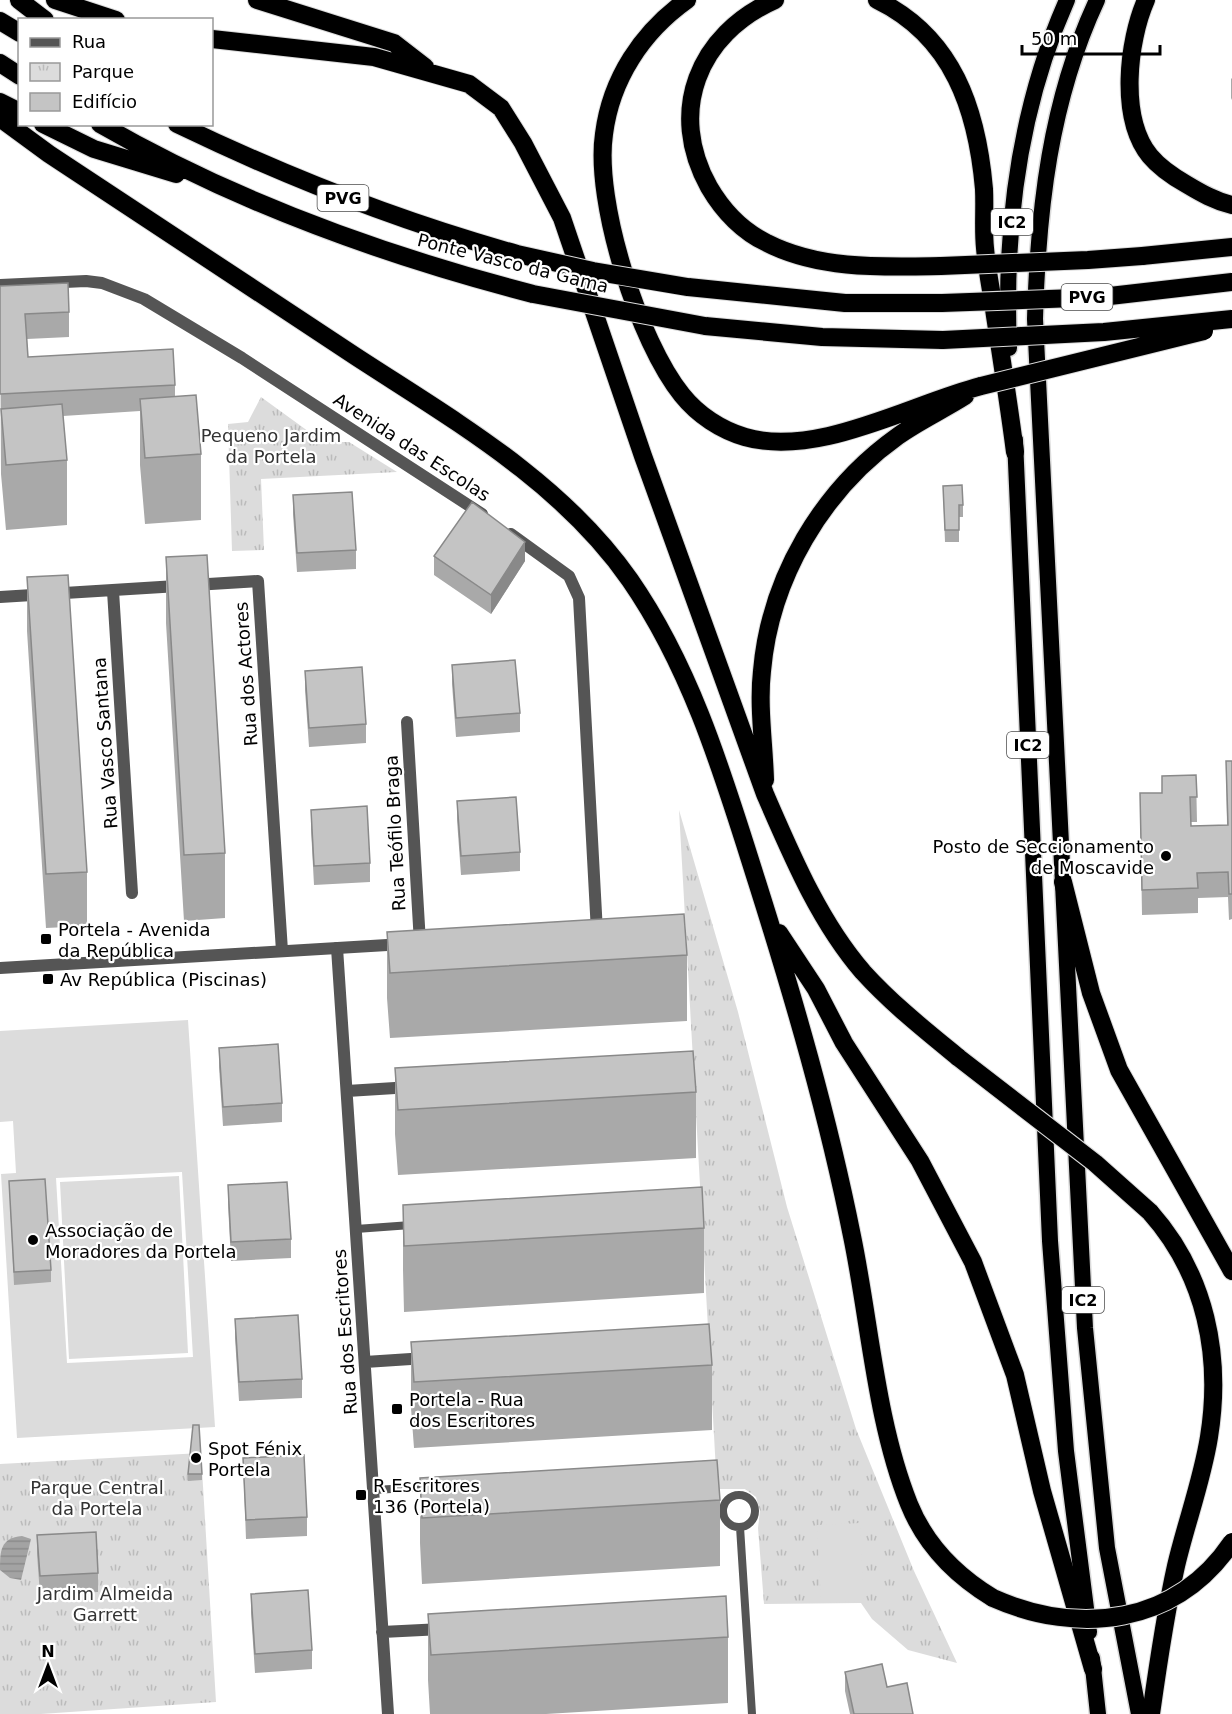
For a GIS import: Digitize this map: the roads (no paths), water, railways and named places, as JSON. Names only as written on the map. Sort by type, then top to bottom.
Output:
[{"type":"highway","points":[[19,0],[42,18]]},
{"type":"highway","points":[[55,0],[110,18]]},
{"type":"highway","points":[[257,0],[394,44],[436,75]]},
{"type":"highway","points":[[687,0],[666,15],[623,70],[603,135],[603,168],[611,221],[634,299],[667,374],[682,396],[701,415],[721,428],[766,442],[792,441],[847,430],[944,396],[1232,324]]},
{"type":"highway","points":[[775,0],[758,7],[730,27],[708,54],[694,86],[689,118],[692,144],[701,172],[716,199],[749,234],[795,254],[853,265],[941,266],[1088,260],[1232,247]]},
{"type":"highway","points":[[877,0],[903,14],[929,37],[945,57],[966,100],[980,159],[984,189],[985,248],[1015,452]]},
{"type":"highway","name":"IC2","points":[[1067,0],[1040,73],[1026,127],[1014,201],[1008,321],[1050,1241],[1066,1451],[1098,1714]]},
{"type":"highway","name":"IC2","points":[[1097,0],[1062,93],[1050,145],[1037,240],[1035,319],[1081,1263],[1089,1374],[1107,1548],[1139,1714]]},
{"type":"highway","points":[[1146,0],[1133,41],[1130,88],[1138,133],[1149,155],[1167,173],[1203,195],[1232,205]]},
{"type":"highway","points":[[0,21],[18,32]]},
{"type":"highway","points":[[213,39],[374,57],[469,84],[501,108],[523,143],[562,218],[643,456],[765,794],[818,908],[842,945],[862,970],[899,1009],[1095,1163],[1150,1212],[1179,1249],[1195,1281],[1210,1337],[1214,1382],[1208,1440],[1167,1606],[1151,1714]]},
{"type":"highway","points":[[0,63],[18,75]]},
{"type":"highway","points":[[0,102],[18,111]]},
{"type":"highway","points":[[0,118],[58,160],[439,411],[525,471],[572,513],[628,578],[681,667],[697,701],[767,914],[827,1121],[853,1237],[897,1468],[910,1507],[925,1536],[944,1560],[968,1583],[993,1598],[1044,1616],[1100,1620],[1128,1616],[1154,1607],[1180,1593],[1209,1570],[1232,1542]]},
{"type":"highway","points":[[47,126],[94,149],[235,193]]},
{"type":"highway","name":"Ponte Vasco da Gama","points":[[104,126],[235,193],[348,238],[532,294],[705,326],[822,337],[943,340],[1092,332],[1232,319]]},
{"type":"highway","name":"Ponte Vasco da Gama","points":[[181,126],[291,177],[360,205],[517,254],[593,271],[688,287],[845,303],[942,303],[1101,297],[1232,282]]},
{"type":"highway","points":[[765,794],[762,672],[772,615],[791,563],[807,535],[846,482],[884,447],[981,386]]},
{"type":"highway","points":[[1063,882],[1091,993],[1119,1070],[1232,1271]]},
{"type":"highway","points":[[767,914],[816,989],[844,1043],[920,1161],[973,1262],[1015,1375],[1042,1491],[1093,1669]]},
{"type":"street","name":"Avenida das Escolas","points":[[0,285],[86,281],[102,283],[144,299],[242,358],[494,522],[569,576],[579,598],[597,932]]},
{"type":"street","name":"Rua dos Actores","points":[[0,597],[258,581],[282,951]]},
{"type":"street","name":"Rua Vasco Santana","points":[[113,591],[132,893]]},
{"type":"street","name":"Rua Teófilo Braga","points":[[337,948],[425,943],[407,722]]},
{"type":"street","points":[[0,968],[337,948]]},
{"type":"street","name":"Rua dos Escritores","points":[[337,948],[388,1714]]},
{"type":"street","points":[[347,1090],[419,1086]]},
{"type":"street","points":[[365,1362],[435,1358]]},
{"type":"street","points":[[382,1632],[452,1628]]},
{"type":"lane","points":[[356,1229],[415,1225]]},
{"type":"lane","points":[[373,1490],[442,1487]]},
{"type":"lane","points":[[738,1496],[749,1499],[755,1513],[750,1523],[740,1527],[730,1524],[723,1512],[729,1499],[738,1496]]},
{"type":"lane","points":[[740,1527],[752,1714]]},
{"type":"place","name":"Posto de Seccionamento de Moscavide","points":[[1166,856]]},
{"type":"place","name":"Portela - Avenida da República","points":[[46,939]]},
{"type":"place","name":"Av República (Piscinas)","points":[[48,979]]},
{"type":"place","name":"Associação de Moradores da Portela","points":[[33,1240]]},
{"type":"place","name":"Portela - Rua dos Escritores","points":[[397,1409]]},
{"type":"place","name":"Spot Fénix Portela","points":[[196,1458]]},
{"type":"place","name":"R Escritores 136 (Portela)","points":[[361,1495]]},
{"type":"park label","name":"Pequeno Jardim da Portela","points":[[271,445]]},
{"type":"park label","name":"Parque Central da Portela","points":[[97,1497]]},
{"type":"park label","name":"Jardim Almeida Garrett","points":[[105,1603]]}]
